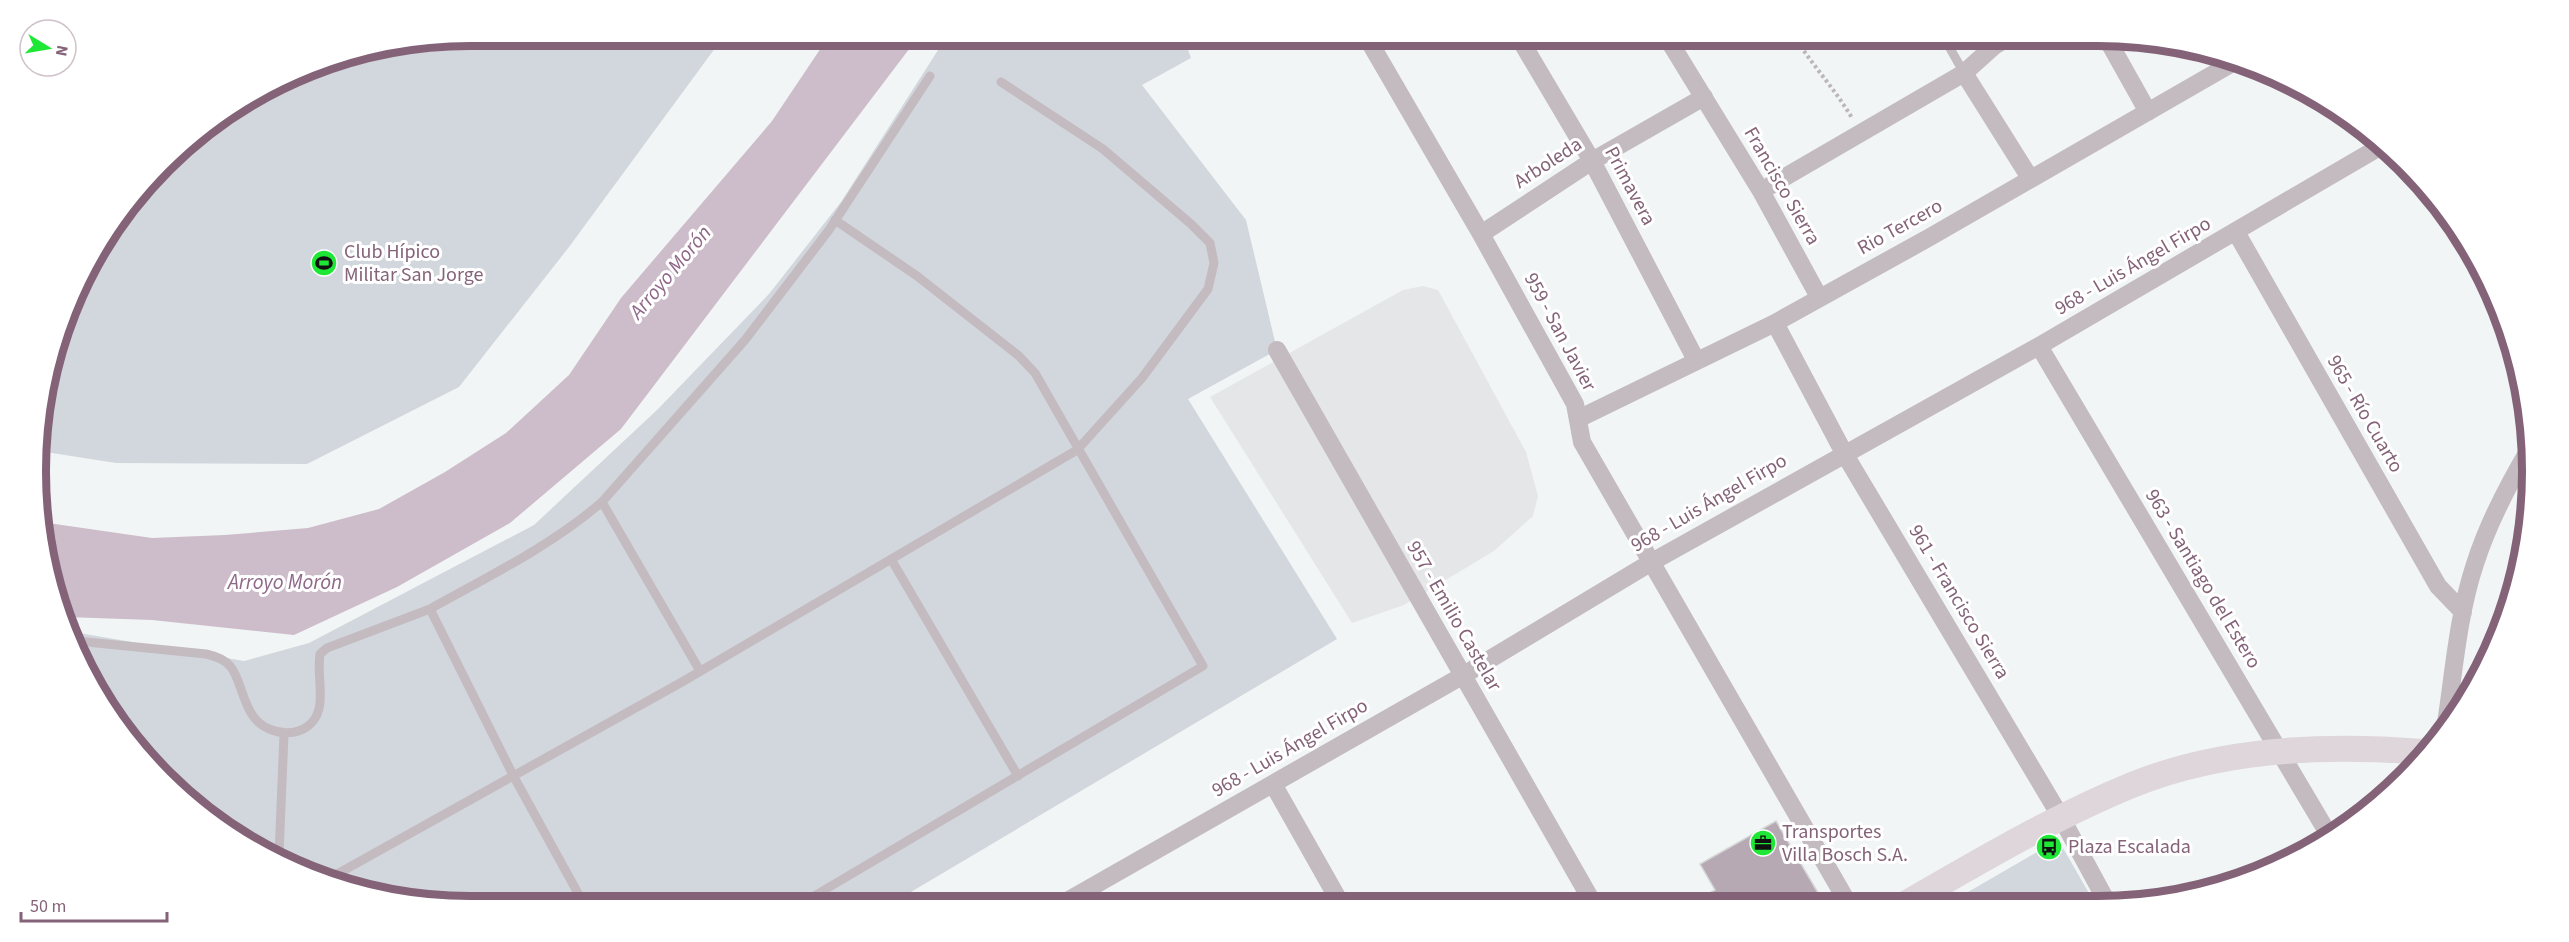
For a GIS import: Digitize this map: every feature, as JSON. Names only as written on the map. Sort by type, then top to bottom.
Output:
[{"type":"main road","points":[[1919,896],[2062,819],[2133,785],[2179,770],[2279,751],[2337,749],[2416,752]]},
{"type":"street","name":"959 - San Javier","points":[[1372,46],[1481,234],[1575,404],[1582,442],[1844,896]]},
{"type":"street","name":"Primavera","points":[[1524,46],[1592,161],[1696,360]]},
{"type":"street","name":"Francisco Sierra","points":[[1672,46],[1761,191],[1819,297]]},
{"type":"street","points":[[1761,191],[1964,73],[1994,46]]},
{"type":"street","points":[[2111,46],[2148,112]]},
{"type":"street","name":"Rio Tercero","points":[[1578,419],[1775,323],[1930,237],[2225,66]]},
{"type":"street","points":[[1964,73],[2030,178]]},
{"type":"street","name":"Arboleda","points":[[1481,234],[1592,161],[1704,97]]},
{"type":"street","name":"968 - Luis Ángel Firpo","points":[[1090,896],[1273,784],[1462,676],[1650,563],[2039,346],[2375,150]]},
{"type":"street","name":"965 - Río Cuarto","points":[[2236,232],[2438,586],[2463,612]]},
{"type":"street","name":"961 - Francisco Sierra","points":[[1775,323],[1844,453],[2062,819],[2104,896]]},
{"type":"street","name":"963 - Santiago del Estero","points":[[2039,346],[2326,829]]},
{"type":"street","name":"957 - Emilio Castelar","points":[[1277,350],[1589,896]]},
{"type":"street","points":[[2448,711],[2463,612],[2474,567],[2488,526],[2522,474]]},
{"type":"street","points":[[1273,784],[1336,896]]},
{"type":"lane","points":[[1949,46],[1964,73]]},
{"type":"lane","points":[[83,642],[219,657],[231,666],[245,705],[260,726],[284,734],[302,730],[315,720],[320,706],[317,669],[320,654],[327,648],[430,609],[549,543],[578,523],[602,502],[745,340],[835,220],[930,76]]},
{"type":"lane","points":[[338,874],[700,671],[1077,450],[1142,378],[1208,289],[1214,263],[1210,243],[1103,149],[1001,82]]},
{"type":"lane","points":[[814,896],[1203,666],[1077,450],[1035,373],[1020,356],[917,276],[835,220]]},
{"type":"lane","points":[[602,502],[700,671]]},
{"type":"lane","points":[[891,559],[1018,776]]},
{"type":"lane","points":[[430,609],[514,777],[579,896]]},
{"type":"lane","points":[[279,850],[284,734]]},
{"type":"path","points":[[1800,46],[1836,91],[1860,132]]},
{"type":"shaded area","name":"Club Hípico Militar San Jorge","points":[[471,46],[717,46],[569,247],[459,387],[307,464],[116,463],[47,452],[55,388],[69,335],[90,283],[118,235],[134,213],[152,191],[191,152],[235,118],[283,90],[335,69],[361,61],[416,50]]},
{"type":"shaded area","points":[[941,46],[1187,46],[1191,58],[1142,85],[1246,220],[1277,350],[1188,399],[1337,639],[904,896],[471,896],[416,892],[361,881],[283,852],[235,824],[191,790],[171,771],[152,751],[118,707],[90,659],[79,633],[244,661],[309,643],[534,525],[658,409],[769,294],[841,202]]},
{"type":"shaded area","points":[[1423,286],[1438,290],[1526,452],[1538,496],[1533,516],[1494,551],[1404,605],[1352,623],[1210,397],[1403,290]]},
{"type":"shaded area","points":[[2051,844],[2063,848],[2091,896],[1961,896]]},
{"type":"water","name":"Arroyo Morón","points":[[822,46],[911,46],[621,429],[510,523],[397,587],[294,635],[152,620],[73,617],[61,581],[50,523],[152,538],[308,528],[379,509],[445,472],[506,433],[569,375],[621,298],[772,121]]},
{"type":"building","name":"Transportes Villa Bosch S.A.","points":[[1776,821],[1820,896],[1704,896],[1715,890],[1700,864]]},
{"type":"place","name":"Club Hípico Militar San Jorge","points":[[324,263]]},
{"type":"place","name":"Transportes Villa Bosch S.A.","points":[[1763,843]]},
{"type":"place","name":"Plaza Escalada","points":[[2049,847]]}]
